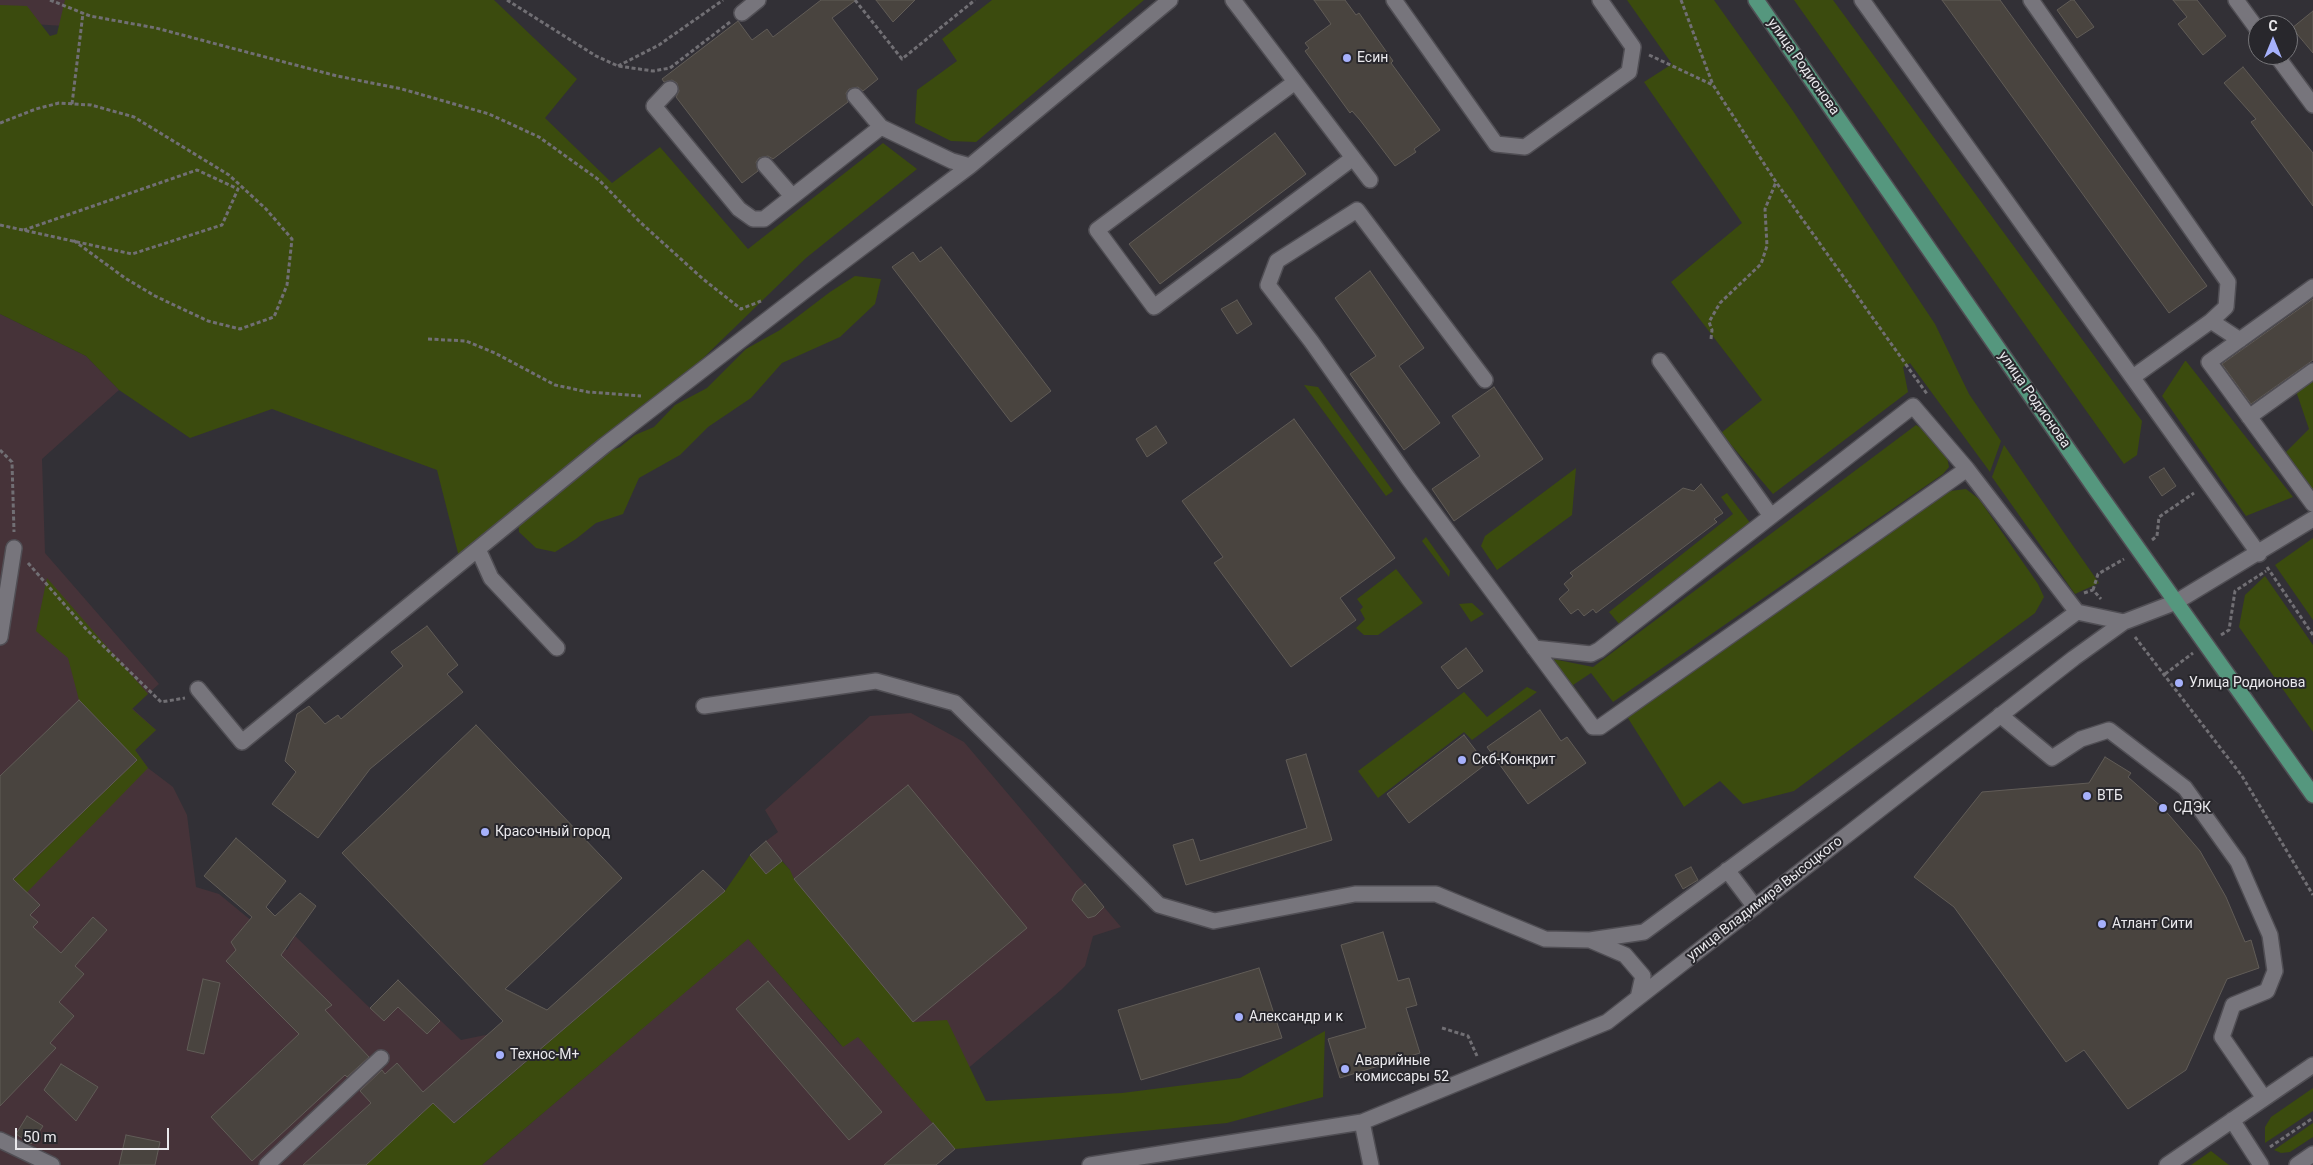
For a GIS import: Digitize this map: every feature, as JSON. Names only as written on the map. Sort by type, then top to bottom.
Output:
[{"type":"main road","name":"улица Родионова","points":[[1757,1],[2205,644],[2313,795]]},
{"type":"street","points":[[742,13],[758,0]]},
{"type":"street","points":[[200,692],[242,742],[478,549],[662,402],[820,279],[970,166],[1170,0]]},
{"type":"street","points":[[1234,0],[1370,180]]},
{"type":"street","points":[[1394,0],[1496,144],[1525,147],[1629,72],[1633,47],[1600,0]]},
{"type":"street","points":[[1862,0],[2258,554]]},
{"type":"street","points":[[2031,0],[2228,282],[2226,307],[2211,321],[2133,377]]},
{"type":"street","points":[[2236,0],[2248,16]]},
{"type":"street","points":[[2284,65],[2313,104]]},
{"type":"street","points":[[1296,82],[1097,230],[1154,307],[1353,158]]},
{"type":"street","points":[[670,89],[654,106],[739,209],[753,219],[764,219],[881,127]]},
{"type":"street","points":[[856,96],[881,127],[952,161],[970,166]]},
{"type":"street","points":[[765,165],[792,196]]},
{"type":"street","points":[[1485,380],[1357,210],[1277,261],[1268,285],[1593,727],[1600,727],[1967,469]]},
{"type":"street","points":[[2313,287],[2209,362],[2313,504]]},
{"type":"street","points":[[2211,321],[2240,340]]},
{"type":"street","points":[[1660,361],[1771,516]]},
{"type":"street","points":[[2249,416],[2313,371]]},
{"type":"street","points":[[1534,648],[1591,654],[1599,650],[1913,406],[1967,469],[2077,612],[2124,622]]},
{"type":"street","name":"улица Владимира Высоцкого","points":[[1090,1165],[1362,1122],[1607,1022],[2000,715],[2124,622],[2176,602],[2313,519]]},
{"type":"street","points":[[0,637],[14,548]]},
{"type":"street","points":[[478,549],[491,578],[557,648]]},
{"type":"street","points":[[704,706],[876,681],[955,703],[1158,905],[1214,921],[1355,894],[1436,894],[1545,939],[1590,940],[1644,932],[2077,612]]},
{"type":"street","points":[[2000,715],[2052,758],[2081,739],[2109,730],[2185,788],[2238,862],[2270,935],[2275,971],[2267,991],[2233,1005],[2222,1036],[2264,1098]]},
{"type":"street","points":[[1727,870],[1755,907]]},
{"type":"street","points":[[1590,940],[1625,955],[1643,976],[1638,998]]},
{"type":"street","points":[[267,1165],[381,1058]]},
{"type":"street","points":[[2167,1165],[2313,1065]]},
{"type":"street","points":[[2232,1120],[2258,1161]]},
{"type":"street","points":[[1362,1122],[1371,1165]]},
{"type":"street","points":[[0,1140],[52,1165]]},
{"type":"street","points":[[2297,1165],[2313,1154]]},
{"type":"path","points":[[50,0],[83,13],[156,28],[337,76],[402,89],[489,114],[539,136],[599,180],[640,222],[741,309],[767,299]]},
{"type":"path","points":[[508,0],[596,56],[618,66],[653,71],[670,68],[742,13]]},
{"type":"path","points":[[618,66],[659,45],[723,0]]},
{"type":"path","points":[[855,0],[902,59],[975,0]]},
{"type":"path","points":[[1681,0],[1713,85],[1776,182],[1929,396]]},
{"type":"path","points":[[72,104],[83,13]]},
{"type":"path","points":[[1633,47],[1713,85]]},
{"type":"path","points":[[0,124],[43,107],[59,103],[91,105],[134,117],[229,175],[266,209],[292,239],[287,285],[274,317],[240,329],[208,322],[155,296],[125,278],[73,240]]},
{"type":"path","points":[[0,225],[132,254],[222,225],[238,189],[196,170],[24,230]]},
{"type":"path","points":[[1711,339],[1712,330],[1709,322],[1720,303],[1761,264],[1767,246],[1765,209],[1776,182]]},
{"type":"path","points":[[428,339],[466,341],[495,353],[555,385],[588,392],[655,398],[662,402]]},
{"type":"path","points":[[0,450],[12,462],[14,548],[87,630],[161,702],[200,692]]},
{"type":"path","points":[[2258,554],[2313,635]]},
{"type":"path","points":[[2165,674],[2205,644],[2229,630],[2235,592],[2269,570]]},
{"type":"path","points":[[2079,595],[2093,590],[2124,622],[2165,674],[2242,776],[2313,895]]},
{"type":"path","points":[[1442,1028],[1468,1036],[1483,1072]]},
{"type":"path","points":[[2258,1161],[2313,1118]]},
{"type":"shaded area","points":[[0,0],[65,0],[64,26],[0,22]]},
{"type":"shaded area","points":[[0,314],[86,356],[119,390],[42,459],[45,553],[159,684],[132,708],[156,730],[135,750],[148,768],[173,787],[187,815],[196,887],[219,894],[287,950],[295,936],[370,1008],[398,980],[461,1040],[505,1031],[547,1010],[563,1030],[454,1123],[433,1103],[366,1165],[0,1165]]},
{"type":"shaded area","points":[[911,713],[964,742],[1121,927],[1093,936],[1085,966],[1061,990],[921,1108],[955,1149],[936,1165],[482,1165],[748,938],[842,1047],[746,910],[790,870],[766,841],[778,832],[765,810],[870,716]]},
{"type":"green space","points":[[65,0],[494,0],[577,79],[545,118],[612,183],[660,147],[748,249],[883,143],[917,169],[806,258],[620,439],[597,456],[620,447],[635,435],[654,427],[675,405],[707,388],[746,349],[780,330],[830,292],[855,276],[881,279],[875,304],[840,337],[782,363],[751,398],[708,427],[680,455],[639,478],[623,514],[596,523],[576,539],[555,552],[536,548],[519,532],[518,517],[459,557],[437,470],[272,409],[190,438],[119,390],[86,356],[0,314],[0,5],[27,6],[50,36],[57,34]]},
{"type":"green space","points":[[992,0],[1144,0],[976,142],[951,141],[915,123],[917,90],[957,61],[942,39]]},
{"type":"green space","points":[[1627,0],[1714,0],[1793,111],[1935,324],[1969,394],[2001,441],[1990,472],[1910,363],[1903,367],[1908,392],[1773,494],[1721,433],[1762,400],[1671,282],[1742,223],[1644,82],[1672,64]]},
{"type":"green space","points":[[1794,0],[1833,0],[2142,421],[2137,455],[2124,464]]},
{"type":"green space","points":[[2185,361],[2293,497],[2246,516],[2162,396]]},
{"type":"green space","points":[[2313,379],[2313,490],[2286,452],[2309,429],[2296,391]]},
{"type":"green space","points":[[1304,385],[1318,387],[1393,491],[1386,496]]},
{"type":"green space","points":[[1916,425],[1923,429],[1947,457],[1949,467],[1943,474],[1613,702],[1591,673],[1573,685],[1589,707],[1583,711],[1551,660],[1593,667]]},
{"type":"green space","points":[[2004,445],[2099,583],[2075,594],[1992,477]]},
{"type":"green space","points":[[1576,468],[1572,515],[1497,570],[1481,546],[1485,536]]},
{"type":"green space","points":[[1966,489],[1979,499],[2038,584],[2044,597],[2035,613],[1794,791],[1743,804],[1720,781],[1684,807],[1626,715],[1923,506],[1950,491]]},
{"type":"green space","points":[[1727,493],[1751,524],[1620,625],[1609,612],[1733,514],[1721,497]]},
{"type":"green space","points":[[1426,537],[1450,571],[1449,577],[1422,541]]},
{"type":"green space","points":[[2313,538],[2313,620],[2275,565]]},
{"type":"green space","points":[[1396,569],[1423,603],[1378,635],[1364,635],[1356,628],[1365,619],[1360,610],[1363,607],[1357,599]]},
{"type":"green space","points":[[2265,576],[2313,645],[2313,732],[2239,627],[2245,595]]},
{"type":"green space","points":[[47,578],[148,694],[132,709],[156,730],[135,750],[148,768],[0,920],[3,890],[137,760],[79,700],[68,658],[36,631]]},
{"type":"green space","points":[[1472,603],[1484,614],[1471,622],[1459,604]]},
{"type":"green space","points":[[1527,687],[1537,692],[1472,740],[1464,732],[1378,798],[1358,771],[1464,692],[1487,717]]},
{"type":"green space","points":[[750,855],[766,874],[782,861],[790,870],[794,879],[913,1022],[947,1020],[986,1101],[1122,1093],[1240,1078],[1325,1031],[1323,1097],[1227,1123],[955,1149],[858,1037],[843,1047],[748,939],[482,1165],[366,1165],[433,1103],[455,1123],[725,891]]},
{"type":"green space","points":[[2313,1088],[2313,1111],[2265,1143],[2265,1127],[2271,1117]]},
{"type":"green space","points":[[2313,1123],[2313,1137],[2290,1152],[2281,1153],[2274,1150]]},
{"type":"green space","points":[[2211,1151],[2229,1165],[2191,1165]]},
{"type":"building","points":[[821,0],[856,0],[832,18],[878,79],[863,91],[858,87],[849,89],[846,93],[848,102],[773,159],[768,156],[759,158],[756,162],[758,171],[742,183],[676,97],[679,91],[677,83],[672,80],[664,82],[662,79],[738,21],[752,40],[767,29],[773,37]]},
{"type":"building","points":[[876,0],[915,0],[893,22]]},
{"type":"building","points":[[1314,0],[1345,0],[1356,15],[1359,13],[1393,61],[1391,63],[1440,130],[1414,149],[1416,152],[1395,166],[1360,120],[1352,111],[1350,113],[1305,51],[1309,48],[1305,43],[1331,24]]},
{"type":"building","points":[[1942,0],[2000,0],[2207,286],[2169,313]]},
{"type":"building","points":[[2071,0],[2074,0],[2094,27],[2077,38],[2057,10]]},
{"type":"building","points":[[2173,0],[2197,0],[2226,36],[2203,55],[2178,24],[2187,17]]},
{"type":"building","points":[[2313,11],[2313,53],[2298,35],[2298,23]]},
{"type":"building","points":[[2243,67],[2313,153],[2313,206],[2251,122],[2256,119],[2224,83]]},
{"type":"building","points":[[1275,133],[1306,174],[1160,284],[1129,244]]},
{"type":"building","points":[[941,247],[1051,391],[1011,422],[892,267],[913,252],[920,262]]},
{"type":"building","points":[[1370,271],[1424,348],[1399,366],[1440,423],[1404,450],[1350,374],[1376,356],[1335,298]]},
{"type":"building","points":[[2313,299],[2313,360],[2251,404],[2222,364]]},
{"type":"building","points":[[1237,300],[1252,324],[1237,334],[1221,309]]},
{"type":"building","points":[[1494,387],[1543,459],[1454,521],[1432,489],[1480,456],[1452,416]]},
{"type":"building","points":[[1294,419],[1395,558],[1340,598],[1356,620],[1291,667],[1214,563],[1223,557],[1182,501]]},
{"type":"building","points":[[1156,426],[1167,443],[1147,457],[1136,439]]},
{"type":"building","points":[[2164,468],[2176,486],[2162,496],[2149,477]]},
{"type":"building","points":[[1701,484],[1723,513],[1714,519],[1717,522],[1596,613],[1593,609],[1584,616],[1578,609],[1571,614],[1559,599],[1569,590],[1564,584],[1573,576],[1570,573],[1683,488],[1694,491]]},
{"type":"building","points":[[427,626],[458,665],[447,674],[463,692],[370,769],[318,838],[272,804],[296,772],[285,761],[297,714],[309,706],[325,724],[338,715],[341,719],[403,666],[391,652]]},
{"type":"building","points":[[1466,648],[1483,671],[1458,689],[1441,667]]},
{"type":"building","points":[[79,700],[137,760],[13,879],[40,905],[30,915],[38,922],[33,927],[61,953],[93,917],[107,930],[75,966],[84,974],[59,1002],[74,1016],[50,1043],[56,1048],[0,1106],[0,776]]},
{"type":"building","points":[[1540,710],[1561,741],[1567,737],[1586,763],[1528,804],[1487,747]]},
{"type":"building","points":[[476,725],[622,878],[505,989],[547,1010],[703,870],[725,891],[454,1123],[433,1103],[366,1165],[303,1165],[371,1103],[360,1091],[382,1070],[385,1074],[397,1063],[423,1092],[503,1021],[342,853]]},
{"type":"building","points":[[1464,735],[1486,764],[1409,823],[1387,794]]},
{"type":"building","points":[[1306,754],[1332,840],[1186,885],[1173,845],[1193,839],[1200,861],[1307,828],[1286,760]]},
{"type":"building","name":"Атлант Сити","points":[[2105,757],[2131,773],[2128,777],[2163,808],[2200,851],[2226,897],[2245,942],[2251,940],[2259,968],[2227,979],[2186,1070],[2128,1109],[2084,1050],[2066,1062],[1954,907],[1914,877],[1982,792],[2089,783]]},
{"type":"building","points":[[908,785],[1027,928],[913,1022],[794,879]]},
{"type":"building","points":[[236,838],[286,881],[266,907],[275,916],[300,893],[316,906],[281,955],[332,1005],[325,1010],[369,1057],[347,1077],[345,1075],[252,1161],[211,1117],[299,1034],[226,961],[236,950],[231,942],[252,917],[204,876]]},
{"type":"building","points":[[766,841],[782,861],[766,874],[750,855]]},
{"type":"building","points":[[1691,867],[1698,880],[1683,889],[1675,875]]},
{"type":"building","points":[[1085,884],[1104,907],[1095,916],[1088,918],[1072,900],[1076,892]]},
{"type":"building","points":[[1383,932],[1398,981],[1409,978],[1417,1005],[1406,1008],[1420,1053],[1340,1078],[1328,1039],[1366,1028],[1341,945]]},
{"type":"building","points":[[1259,968],[1282,1038],[1141,1080],[1118,1010]]},
{"type":"building","points":[[203,979],[220,983],[204,1054],[187,1050]]},
{"type":"building","points":[[398,980],[440,1021],[427,1034],[398,1007],[384,1021],[370,1008]]},
{"type":"building","points":[[768,981],[882,1112],[849,1140],[736,1009]]},
{"type":"building","points":[[61,1064],[98,1087],[76,1121],[44,1090]]},
{"type":"building","points":[[27,1116],[43,1126],[31,1144],[16,1134]]},
{"type":"building","points":[[933,1123],[955,1149],[936,1165],[884,1165]]},
{"type":"building","points":[[126,1135],[160,1142],[155,1165],[119,1165]]},
{"type":"place","name":"Есин","points":[[1347,58]]},
{"type":"place","name":"Улица Родионова","points":[[2179,683]]},
{"type":"place","name":"Скб-Конкрит","points":[[1462,760]]},
{"type":"place","name":"ВТБ","points":[[2087,796]]},
{"type":"place","name":"СДЭК","points":[[2163,808]]},
{"type":"place","name":"Красочный город","points":[[485,832]]},
{"type":"place","name":"Атлант Сити","points":[[2102,924]]},
{"type":"place","name":"Александр и к","points":[[1239,1017]]},
{"type":"place","name":"Технос-М+","points":[[500,1055]]},
{"type":"place","name":"Аварийные комиссары 52","points":[[1345,1069]]}]
